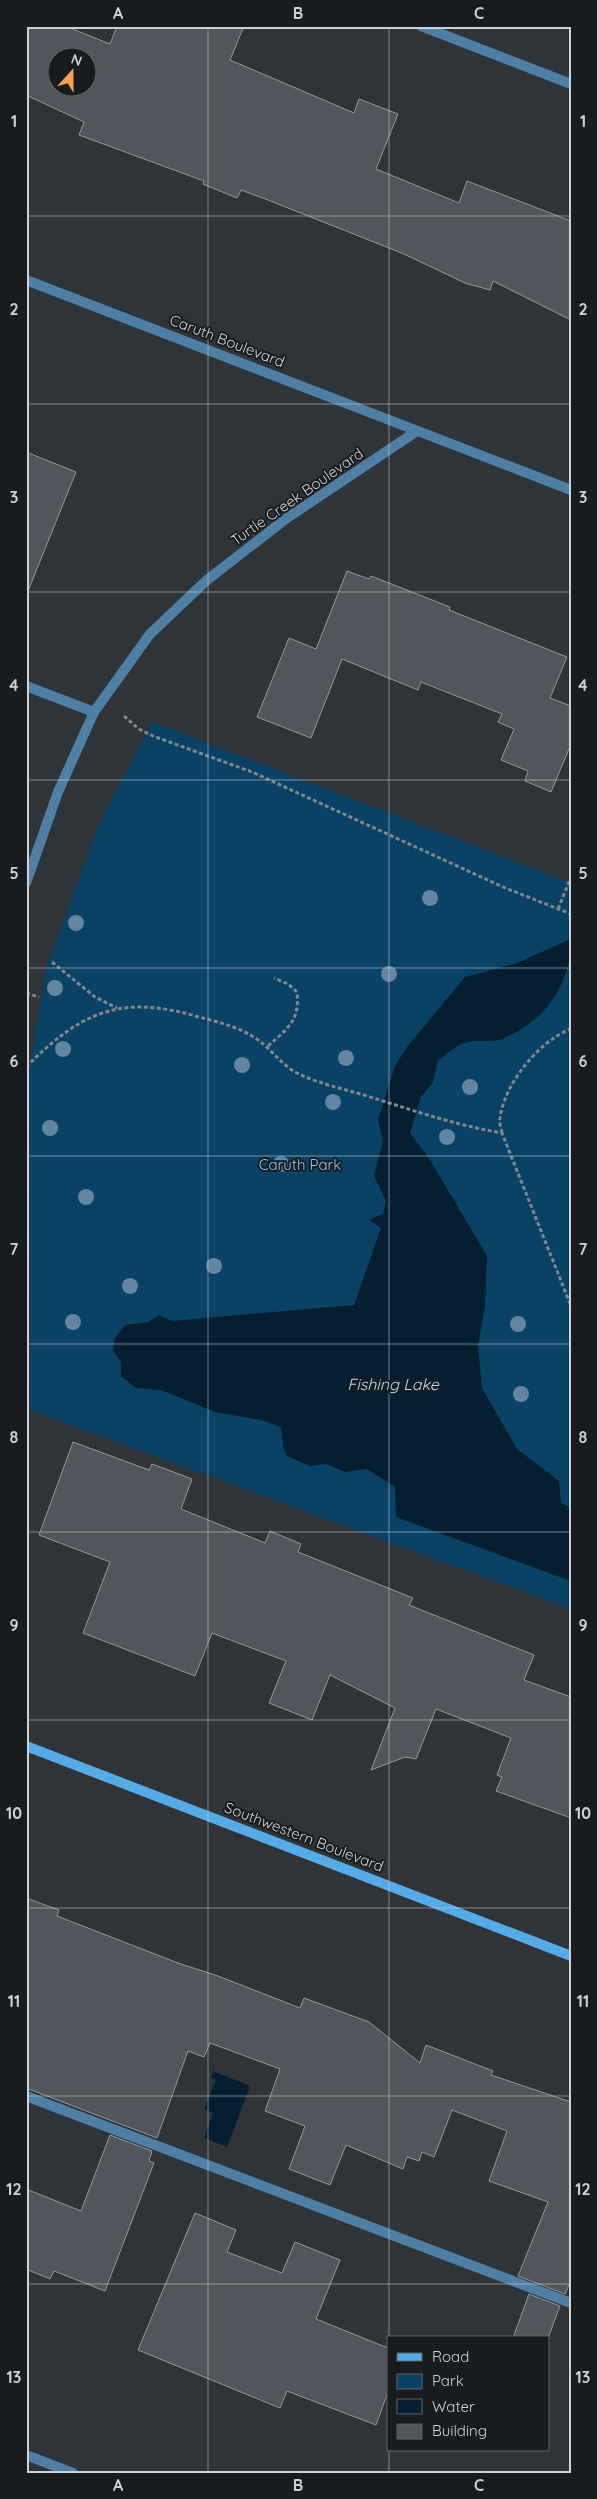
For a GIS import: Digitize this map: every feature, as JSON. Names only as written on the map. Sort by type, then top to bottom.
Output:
[{"type":"street","points":[[421,26],[571,84]]},
{"type":"street","name":"Caruth Boulevard","points":[[26,280],[417,432]]},
{"type":"street","points":[[417,432],[571,490]]},
{"type":"street","name":"Turtle Creek Boulevard","points":[[26,883],[58,792],[94,712],[150,634],[207,580],[287,518],[417,432]]},
{"type":"street","points":[[26,686],[94,712]]},
{"type":"street","name":"Southwestern Boulevard","points":[[26,1746],[571,1956]]},
{"type":"street","points":[[26,2096],[571,2303]]},
{"type":"street","points":[[26,2455],[73,2473]]},
{"type":"path","points":[[124,716],[139,730],[252,772],[494,883],[571,914]]},
{"type":"path","points":[[558,909],[571,877]]},
{"type":"path","points":[[52,962],[95,998],[117,1008]]},
{"type":"path","points":[[268,1046],[288,1029],[296,1018],[299,1007],[297,992],[288,984],[274,978]]},
{"type":"path","points":[[26,993],[39,997]]},
{"type":"path","points":[[26,1067],[54,1039],[74,1025],[117,1008],[151,1006],[177,1010],[232,1026],[268,1046],[286,1067],[299,1074],[434,1118],[502,1133]]},
{"type":"path","points":[[571,1029],[552,1040],[526,1064],[506,1099],[500,1118],[502,1133],[571,1306]]},
{"type":"green space","name":"Caruth Park","points":[[152,722],[571,883],[571,1609],[30,1410],[29,1074],[46,969],[99,824]]},
{"type":"water","name":"Fishing Lake","points":[[571,939],[570,956],[561,986],[543,1012],[531,1022],[502,1039],[464,1043],[438,1060],[433,1082],[421,1097],[410,1133],[430,1160],[487,1256],[485,1306],[478,1346],[482,1388],[517,1449],[559,1481],[561,1503],[571,1508],[571,1581],[396,1517],[395,1487],[367,1469],[345,1472],[326,1464],[310,1466],[287,1456],[283,1447],[281,1427],[261,1420],[215,1412],[161,1390],[136,1388],[121,1376],[121,1362],[113,1350],[115,1338],[125,1325],[148,1322],[159,1315],[172,1321],[354,1305],[381,1228],[369,1220],[383,1214],[386,1201],[374,1176],[383,1141],[378,1120],[395,1066],[407,1047],[465,977],[517,963]]},
{"type":"water","points":[[213,2071],[250,2086],[227,2147],[204,2138],[213,2113],[204,2109],[216,2080],[211,2078]]},
{"type":"building","points":[[26,26],[65,26],[110,44],[117,26],[244,26],[230,60],[354,113],[359,99],[398,114],[376,169],[459,203],[467,181],[571,221],[571,320],[493,281],[490,290],[465,283],[404,254],[268,200],[241,190],[237,198],[203,184],[204,181],[79,135],[84,122],[26,95]]},
{"type":"building","points":[[26,452],[76,472],[28,591],[26,591]]},
{"type":"building","points":[[347,571],[369,579],[371,576],[450,607],[449,610],[567,657],[550,698],[571,706],[571,744],[551,792],[525,781],[528,771],[501,760],[514,729],[498,722],[502,714],[421,682],[418,690],[342,659],[311,738],[257,717],[289,638],[316,649]]},
{"type":"building","points":[[73,1442],[149,1470],[152,1464],[192,1479],[181,1509],[265,1543],[270,1531],[301,1544],[298,1552],[413,1598],[409,1605],[534,1655],[524,1680],[571,1697],[571,1818],[496,1791],[502,1777],[497,1775],[511,1738],[436,1709],[416,1759],[405,1757],[371,1770],[395,1708],[330,1675],[312,1720],[269,1703],[286,1661],[212,1633],[195,1676],[83,1633],[110,1562],[39,1535]]},
{"type":"building","points":[[26,1898],[59,1910],[57,1916],[300,2008],[304,1998],[369,2022],[420,2063],[426,2045],[493,2071],[491,2075],[571,2102],[571,2280],[565,2294],[518,2276],[548,2202],[489,2181],[507,2131],[452,2110],[434,2157],[422,2152],[419,2161],[407,2157],[403,2169],[346,2145],[330,2185],[289,2169],[305,2126],[265,2111],[280,2069],[210,2043],[204,2057],[188,2051],[157,2138],[26,2088]]},
{"type":"building","points":[[110,2135],[152,2151],[149,2161],[154,2163],[105,2291],[54,2271],[50,2279],[26,2269],[26,2189],[81,2211]]},
{"type":"building","points":[[195,2213],[236,2230],[227,2252],[282,2273],[295,2242],[340,2260],[316,2319],[387,2348],[387,2395],[376,2425],[287,2391],[280,2408],[138,2350]]},
{"type":"building","points":[[529,2294],[560,2306],[549,2336],[514,2336]]}]
